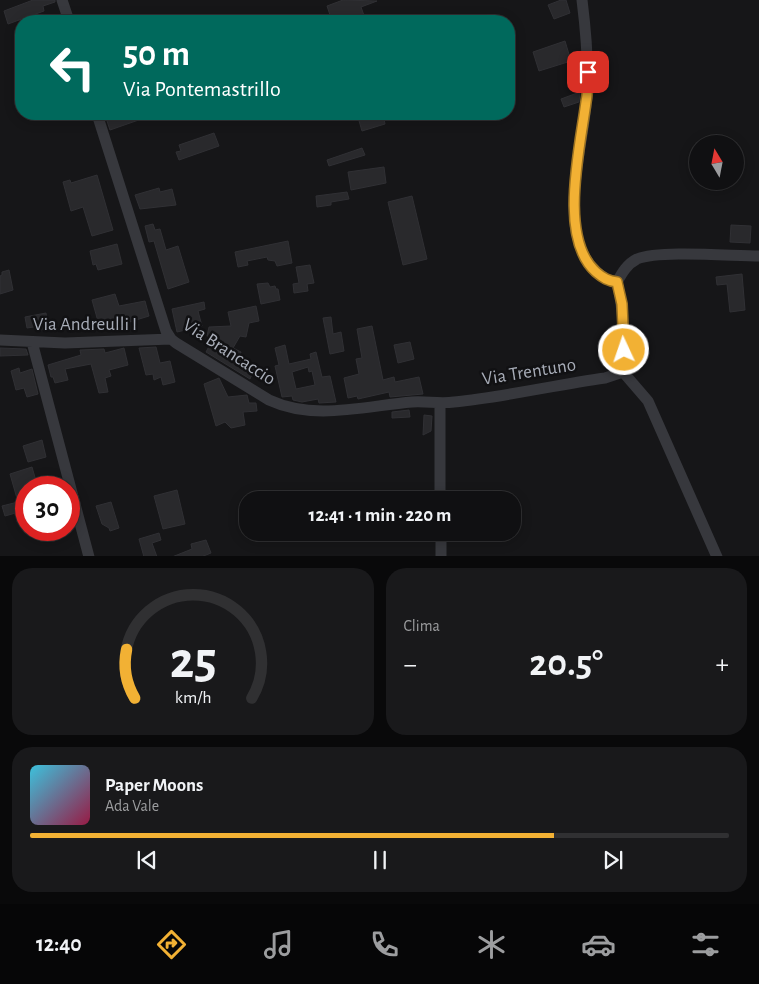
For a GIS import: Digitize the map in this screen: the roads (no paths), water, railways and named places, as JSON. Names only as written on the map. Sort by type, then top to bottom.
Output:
[{"type":"street","points":[[62,0],[67,15]]},
{"type":"street","points":[[582,0],[588,72],[587,99],[577,162],[574,220],[582,256],[587,264],[603,278],[617,282]]},
{"type":"street","name":"Via Brancaccio","points":[[100,120],[145,271],[166,331],[171,339],[281,405],[315,411],[341,410],[414,401],[440,403]]},
{"type":"street","points":[[717,556],[648,401],[623,372],[622,304],[617,282],[624,269],[637,259],[674,255],[759,256]]},
{"type":"street","name":"Via Andreulli I","points":[[0,340],[65,343],[171,339]]},
{"type":"street","points":[[32,342],[89,556]]},
{"type":"street","name":"Via Trentuno","points":[[440,403],[605,378],[623,372]]},
{"type":"street","points":[[440,403],[440,491]]},
{"type":"street","points":[[441,541],[441,556]]}]
